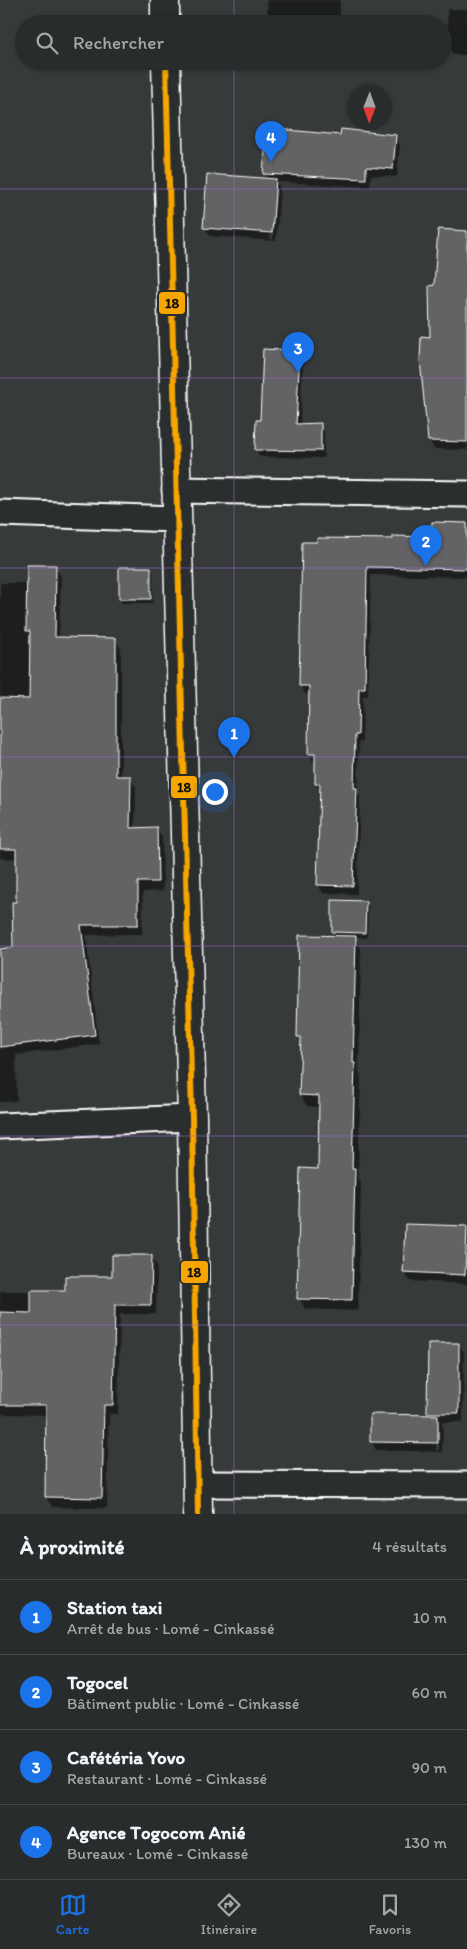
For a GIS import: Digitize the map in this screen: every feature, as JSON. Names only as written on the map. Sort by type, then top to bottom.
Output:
[{"type":"highway","points":[[165,0],[165,15]]},
{"type":"highway","points":[[166,70],[175,490],[192,1118],[198,1514]]},
{"type":"street","points":[[175,490],[467,494]]},
{"type":"street","points":[[0,513],[176,519]]},
{"type":"street","points":[[0,1126],[192,1118]]},
{"type":"street","points":[[198,1484],[467,1484]]},
{"type":"building","points":[[267,128],[340,135],[341,129],[396,135],[393,169],[366,167],[366,179],[263,174]]},
{"type":"building","points":[[207,174],[276,179],[272,233],[203,228]]},
{"type":"building","points":[[438,229],[467,231],[467,442],[428,441],[420,360],[421,336],[430,337],[429,286],[434,285]]},
{"type":"building","points":[[263,349],[300,351],[296,424],[321,423],[321,451],[255,450],[256,420],[260,420]]},
{"type":"building","points":[[432,522],[467,523],[467,569],[367,567],[365,688],[359,688],[358,735],[355,735],[354,788],[357,788],[353,886],[317,885],[320,784],[315,784],[315,754],[308,754],[309,686],[299,686],[302,542],[317,542],[317,538],[393,539],[393,536],[431,537]]},
{"type":"building","points":[[27,565],[56,565],[55,637],[116,638],[116,776],[131,776],[130,828],[157,827],[158,882],[138,882],[138,925],[81,925],[95,1035],[0,1047],[0,949],[13,947],[12,902],[16,902],[16,849],[0,849],[0,698],[29,699],[30,631],[26,631]]},
{"type":"building","points":[[119,567],[151,567],[151,599],[119,599]]},
{"type":"building","points":[[332,900],[366,901],[365,933],[332,932]]},
{"type":"building","points":[[299,935],[356,936],[353,1063],[355,1063],[352,1169],[355,1169],[352,1300],[297,1299],[300,1168],[318,1169],[319,1096],[299,1095],[301,1037],[297,1037]]},
{"type":"building","points":[[405,1224],[467,1226],[465,1275],[403,1272]]},
{"type":"building","points":[[112,1255],[152,1255],[151,1305],[115,1305],[113,1405],[104,1405],[102,1498],[45,1497],[46,1405],[0,1405],[0,1312],[31,1313],[31,1290],[65,1290],[65,1276],[112,1276]]},
{"type":"building","points":[[428,1343],[459,1343],[459,1413],[427,1413]]},
{"type":"building","points":[[370,1414],[438,1415],[438,1443],[370,1442]]},
{"type":"transit line","name":"18","points":[[166,70],[192,1118],[198,1514]]},
{"type":"place","name":"Agence Togocom Anié","points":[[271,162]]},
{"type":"place","name":"Cafétéria Yovo","points":[[298,373]]},
{"type":"place","name":"Togocel","points":[[426,566]]},
{"type":"place","name":"Station taxi","points":[[234,758]]}]
